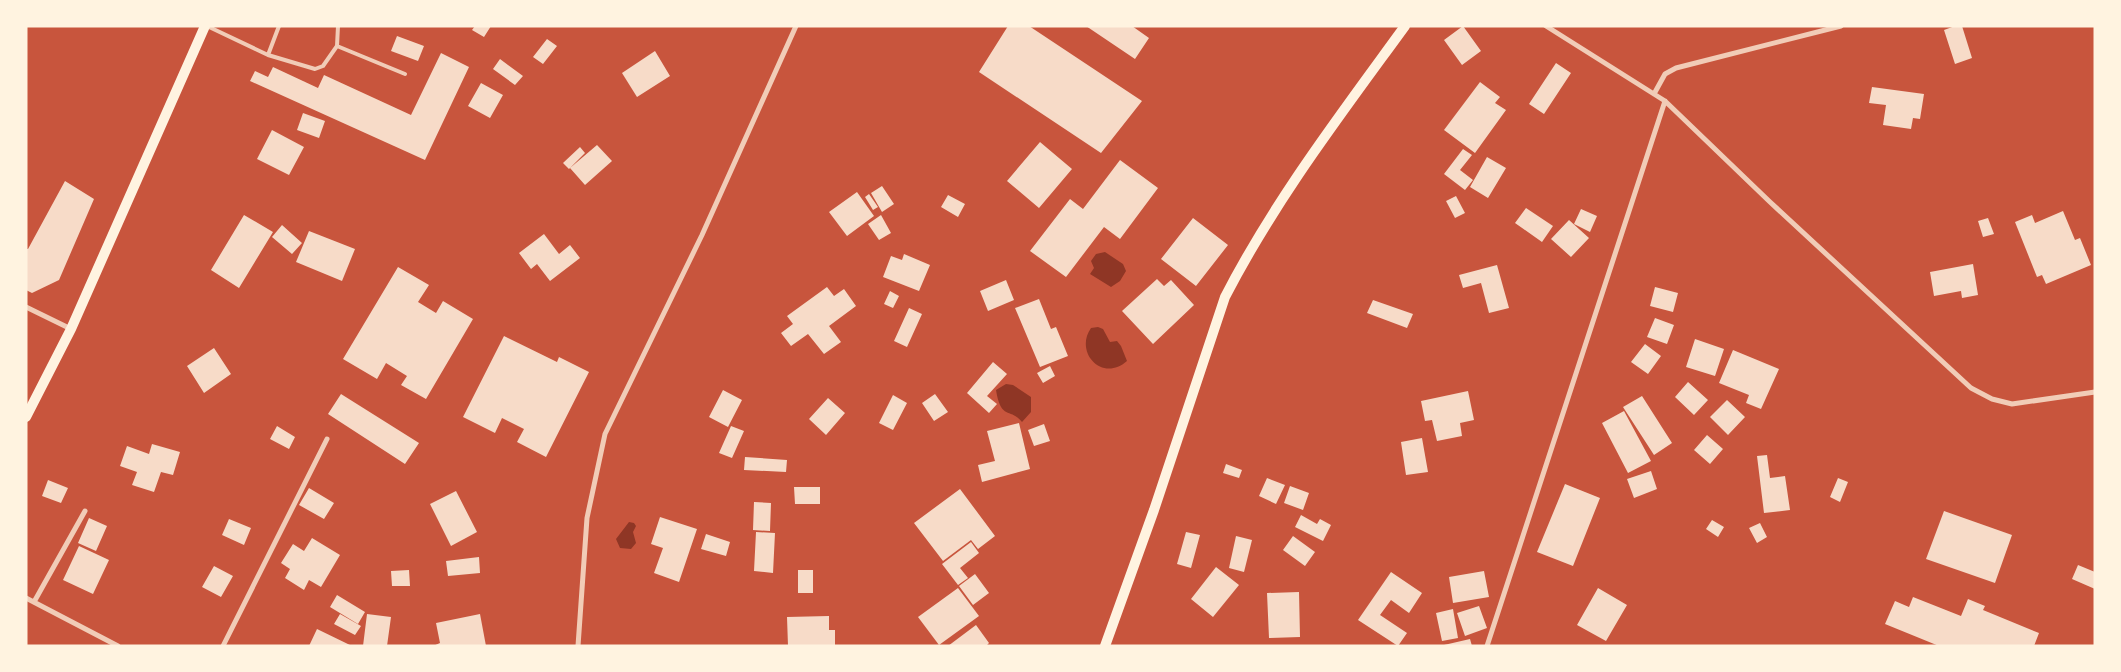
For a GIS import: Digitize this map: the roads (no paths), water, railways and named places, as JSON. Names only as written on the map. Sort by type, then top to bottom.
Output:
[{"type":"main road","points":[[26,417],[71,329],[206,26]]},
{"type":"main road","points":[[1105,646],[1226,297],[1244,261],[1321,141],[1405,26]]},
{"type":"street","points":[[578,646],[587,518],[605,434],[702,235],[796,26]]},
{"type":"street","points":[[1546,26],[1664,101],[1971,388],[1992,399],[2012,404],[2057,400],[2095,392]]},
{"type":"street","points":[[1654,94],[1665,74],[1676,68],[1841,26]]},
{"type":"street","points":[[1487,646],[1664,101]]},
{"type":"street","points":[[26,308],[71,329]]},
{"type":"street","points":[[223,646],[327,439]]},
{"type":"street","points":[[34,602],[85,510]]},
{"type":"street","points":[[26,598],[118,646]]},
{"type":"lane","points":[[206,26],[268,54],[315,69],[323,66],[337,46],[338,26]]},
{"type":"lane","points":[[268,54],[279,26]]},
{"type":"lane","points":[[337,46],[405,74]]}]
